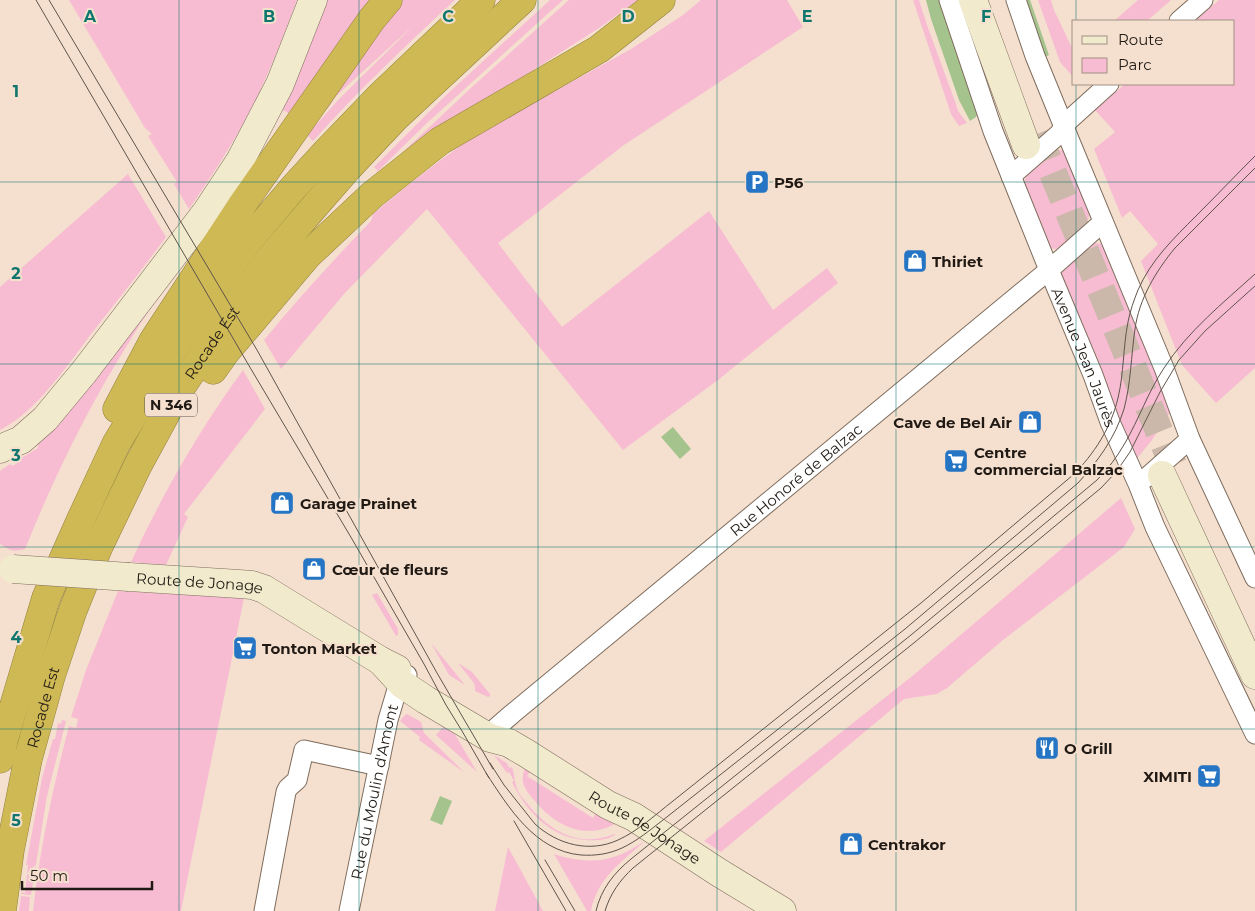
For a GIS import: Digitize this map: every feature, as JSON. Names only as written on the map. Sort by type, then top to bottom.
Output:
[{"type":"highway","points":[[65,556],[63,525],[99,443],[153,341],[244,202],[372,19],[388,0]]},
{"type":"highway","name":"Rocade Est","points":[[0,759],[4,739],[46,598],[116,444],[172,350],[244,246],[293,188],[379,97],[481,0]]},
{"type":"highway","name":"Rocade Est","points":[[2,911],[10,850],[28,760],[51,676],[98,548],[138,465],[176,395],[266,262],[314,206],[396,117],[522,0]]},
{"type":"highway","points":[[176,395],[206,381],[225,353],[308,255],[372,195],[440,141],[599,49],[661,0]]},
{"type":"main road","points":[[0,450],[21,440],[45,419],[84,372],[207,211],[240,161],[280,84],[313,0]]},
{"type":"main road","points":[[973,0],[1032,139],[991,0]]},
{"type":"main road","name":"Avenue Jean Jaurès","points":[[1158,475],[1255,641]]},
{"type":"main road","name":"Avenue Jean Jaurès","points":[[1158,475],[1255,675]]},
{"type":"main road","name":"Route de Jonage","points":[[7,567],[239,584],[264,589],[381,661],[405,680],[608,805],[634,817],[782,911]]},
{"type":"street","name":"Avenue Jean Jaurès","points":[[949,0],[993,131],[1093,375],[1110,422],[1158,475],[1156,527],[1255,734]]},
{"type":"street","points":[[1016,0],[1035,56],[1164,368],[1190,439],[1255,578]]},
{"type":"street","points":[[1180,20],[1203,0]]},
{"type":"street","points":[[1011,176],[1059,134],[1068,121],[1108,85]]},
{"type":"street","name":"Rue Honoré de Balzac","points":[[498,736],[1049,270],[1103,222]]},
{"type":"street","points":[[1158,475],[1190,439]]},
{"type":"street","name":"Rue du Moulin d'Amont","points":[[348,911],[390,713],[396,693],[405,680]]},
{"type":"street","points":[[264,911],[286,792],[297,780],[304,750],[379,766]]},
{"type":"green space","points":[[69,0],[297,0],[270,69],[251,109],[222,160],[189,209],[174,184],[177,182],[148,136],[152,134],[145,128]]},
{"type":"green space","points":[[324,0],[370,0],[344,34],[290,114],[281,109]]},
{"type":"green space","points":[[401,0],[455,0],[382,69],[313,141],[307,135],[340,98],[415,24],[336,96],[329,107],[307,131]]},
{"type":"green space","points":[[550,0],[563,0],[427,123],[378,171],[374,167],[444,97]]},
{"type":"green space","points":[[569,0],[638,0],[599,28],[424,140],[387,167],[472,87]]},
{"type":"green space","points":[[701,0],[787,0],[803,27],[624,145],[498,243],[562,327],[709,211],[773,310],[827,268],[838,283],[718,380],[623,450],[427,209],[344,294],[281,369],[264,340],[371,221],[373,214],[454,150],[483,131],[631,49],[683,15]]},
{"type":"green space","points":[[913,0],[919,0],[958,111],[967,123],[959,126],[951,114]]},
{"type":"green space","points":[[1038,0],[1051,0],[1072,48],[1072,76],[1060,62]]},
{"type":"green space","points":[[1138,0],[1171,0],[1148,20],[1115,20]]},
{"type":"green space","points":[[1219,0],[1255,0],[1255,368],[1216,403],[1182,365],[1141,261],[1158,244],[1130,211],[1122,218],[1094,149],[1115,132],[1095,110],[1124,85],[1235,85],[1235,20],[1196,20]]},
{"type":"green space","points":[[1057,150],[1063,150],[1070,154],[1090,210],[1088,220],[1084,226],[1056,249],[1049,248],[1023,188],[1031,170]]},
{"type":"green space","points":[[128,174],[166,237],[50,387],[26,412],[0,430],[0,287]]},
{"type":"green space","points":[[1090,244],[1103,244],[1172,409],[1152,440],[1135,461],[1060,276],[1062,270]]},
{"type":"green space","points":[[154,302],[82,424],[52,486],[25,549],[15,551],[0,544],[0,471],[10,464],[13,466],[38,448],[37,441]]},
{"type":"green space","points":[[243,370],[265,409],[184,514],[188,517],[166,565],[131,562],[155,512],[182,463],[211,416]]},
{"type":"green space","points":[[1121,498],[1135,529],[1124,547],[1003,640],[947,688],[937,694],[904,699],[721,852],[704,841],[916,673]]},
{"type":"green space","points":[[118,591],[244,598],[181,911],[33,911],[43,841],[58,772],[69,726],[76,728],[78,719],[71,717],[86,670]]},
{"type":"green space","points":[[377,593],[398,629],[398,635],[396,636],[372,595]]},
{"type":"green space","points":[[431,643],[465,685],[449,675]]},
{"type":"green space","points":[[458,663],[472,672],[490,696],[488,697],[475,691],[474,683]]},
{"type":"green space","points":[[407,714],[421,722],[424,733],[465,773],[419,740],[420,737],[400,721]]},
{"type":"green space","points":[[62,720],[66,721],[47,796],[31,895],[21,894],[22,892],[25,893],[28,865],[26,865],[42,778],[53,739],[55,739],[58,723],[61,724]]},
{"type":"green space","points":[[443,727],[453,731],[477,772],[436,735]]},
{"type":"green space","points":[[494,755],[508,764],[510,768],[512,767],[519,793],[540,817],[558,831],[579,839],[573,838],[561,834],[532,813],[518,793],[509,772],[507,773]]},
{"type":"green space","points":[[526,766],[532,769],[527,776],[593,818],[598,810],[618,822],[595,831],[583,831],[562,824],[542,809],[528,792],[523,780]]},
{"type":"green space","points":[[615,835],[600,840],[579,839],[602,838]]},
{"type":"green space","points":[[644,842],[604,880],[591,911],[587,911],[554,854],[578,860],[603,860],[622,854]]},
{"type":"green space","points":[[508,847],[543,911],[495,911]]},
{"type":"green space","points":[[21,896],[30,897],[29,911],[19,911]]},
{"type":"shaded area","points":[[926,0],[942,0],[979,110],[976,117],[970,121],[959,100]]},
{"type":"shaded area","points":[[1023,0],[1030,0],[1049,55],[1043,58]]},
{"type":"shaded area","points":[[673,427],[691,449],[680,459],[661,437]]},
{"type":"shaded area","points":[[440,796],[452,801],[442,825],[430,820]]},
{"type":"tunnel","points":[[1037,134],[1173,465]]},
{"type":"tram line","points":[[36,0],[352,539],[489,778]]},
{"type":"tram line","points":[[49,0],[257,350],[437,673],[493,769]]},
{"type":"tram line","points":[[490,763],[504,785],[535,824],[564,842],[585,846],[607,844],[625,836],[653,817],[921,603],[1081,467],[1101,440],[1115,409],[1120,389],[1129,318],[1143,279],[1171,241],[1255,156]]},
{"type":"tram line","points":[[486,773],[504,800],[525,826],[537,837],[565,852],[581,855],[612,852],[633,842],[663,820],[905,629],[1078,483],[1105,449],[1116,430],[1124,409],[1137,318],[1149,286],[1175,248],[1255,168]]},
{"type":"tram line","points":[[596,911],[601,896],[609,882],[631,859],[911,635],[1097,480],[1116,458],[1153,386],[1173,355],[1206,318],[1255,274]]},
{"type":"tram line","points":[[605,911],[616,888],[633,868],[915,642],[1101,488],[1116,472],[1130,452],[1160,392],[1179,360],[1205,331],[1255,286]]},
{"type":"tram line","points":[[514,821],[566,911]]},
{"type":"tram line","points":[[545,860],[575,911]]},
{"type":"place","name":"P56","points":[[757,182]]},
{"type":"place","name":"Thiriet","points":[[915,261]]},
{"type":"place","name":"Cave de Bel Air","points":[[1030,422]]},
{"type":"place","name":"Centre commercial Balzac","points":[[956,461]]},
{"type":"place","name":"Garage Prainet","points":[[282,503]]},
{"type":"place","name":"Cœur de fleurs","points":[[314,569]]},
{"type":"place","name":"Tonton Market","points":[[245,648]]},
{"type":"place","name":"O Grill","points":[[1047,748]]},
{"type":"place","name":"XIMITI","points":[[1209,776]]},
{"type":"place","name":"Centrakor","points":[[851,844]]}]
